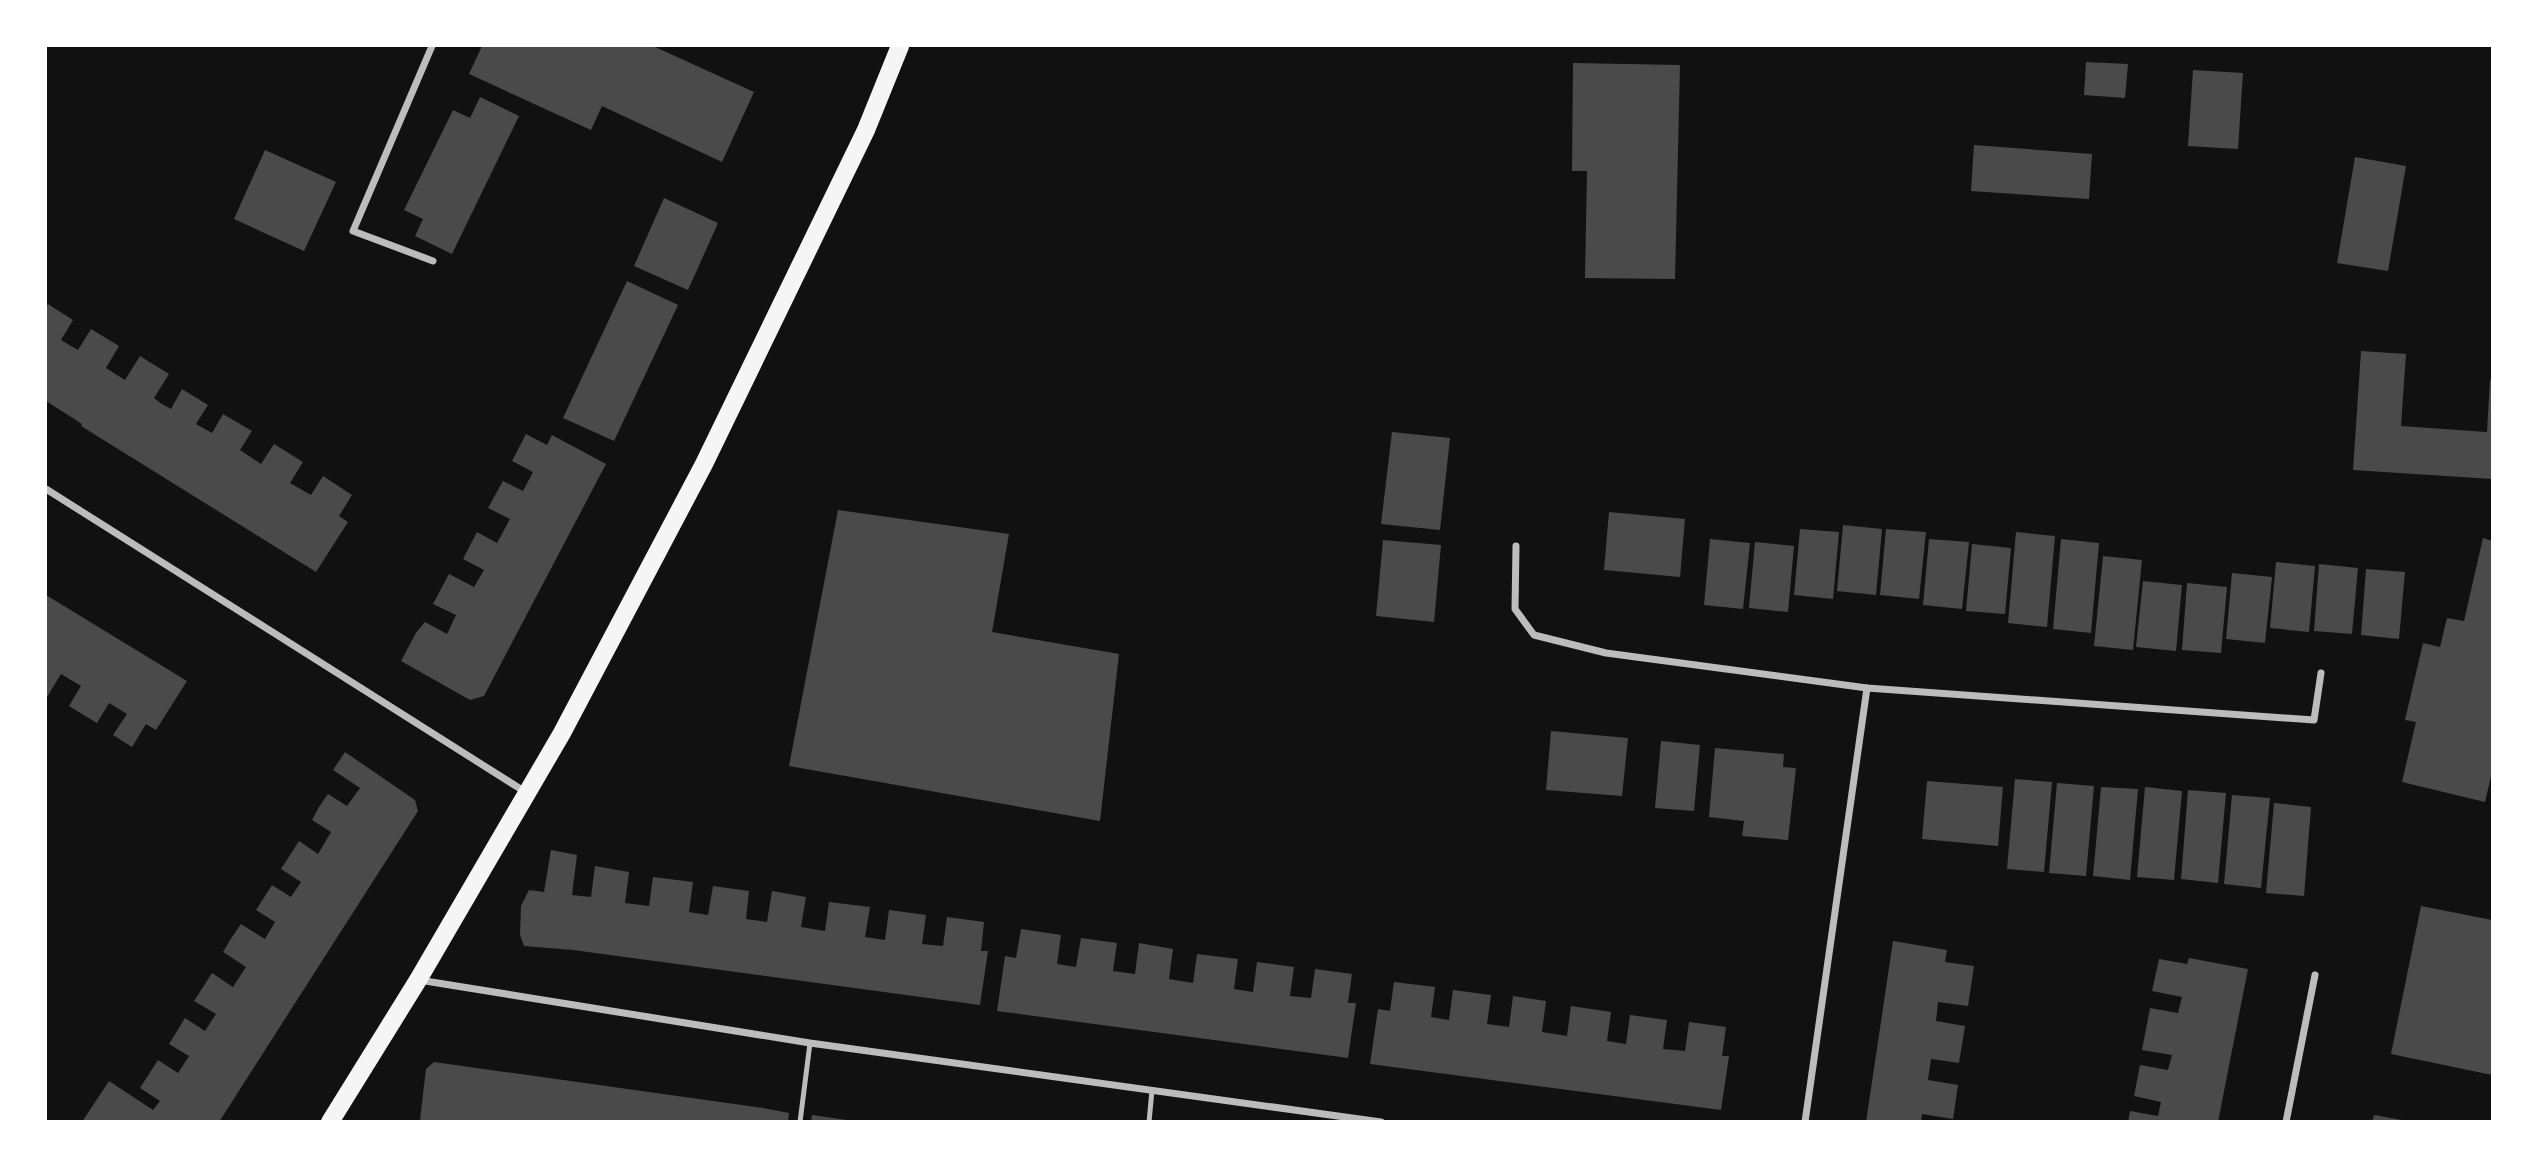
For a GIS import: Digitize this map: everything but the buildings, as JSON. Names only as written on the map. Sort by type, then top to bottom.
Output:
[{"type":"main road","points":[[330,1122],[418,980],[527,794],[704,464],[866,130],[900,46]]},
{"type":"street","points":[[432,46],[353,231],[432,261]]},
{"type":"street","points":[[46,489],[527,794]]},
{"type":"street","points":[[1517,546],[1515,610],[1534,635],[1606,653],[1867,688],[2314,720],[2321,673]]},
{"type":"street","points":[[1804,1122],[1867,688]]},
{"type":"street","points":[[2286,1122],[2315,975]]},
{"type":"street","points":[[418,980],[810,1043],[1381,1122]]},
{"type":"lane","points":[[800,1122],[810,1043]]},
{"type":"lane","points":[[1149,1122],[1152,1090]]}]
